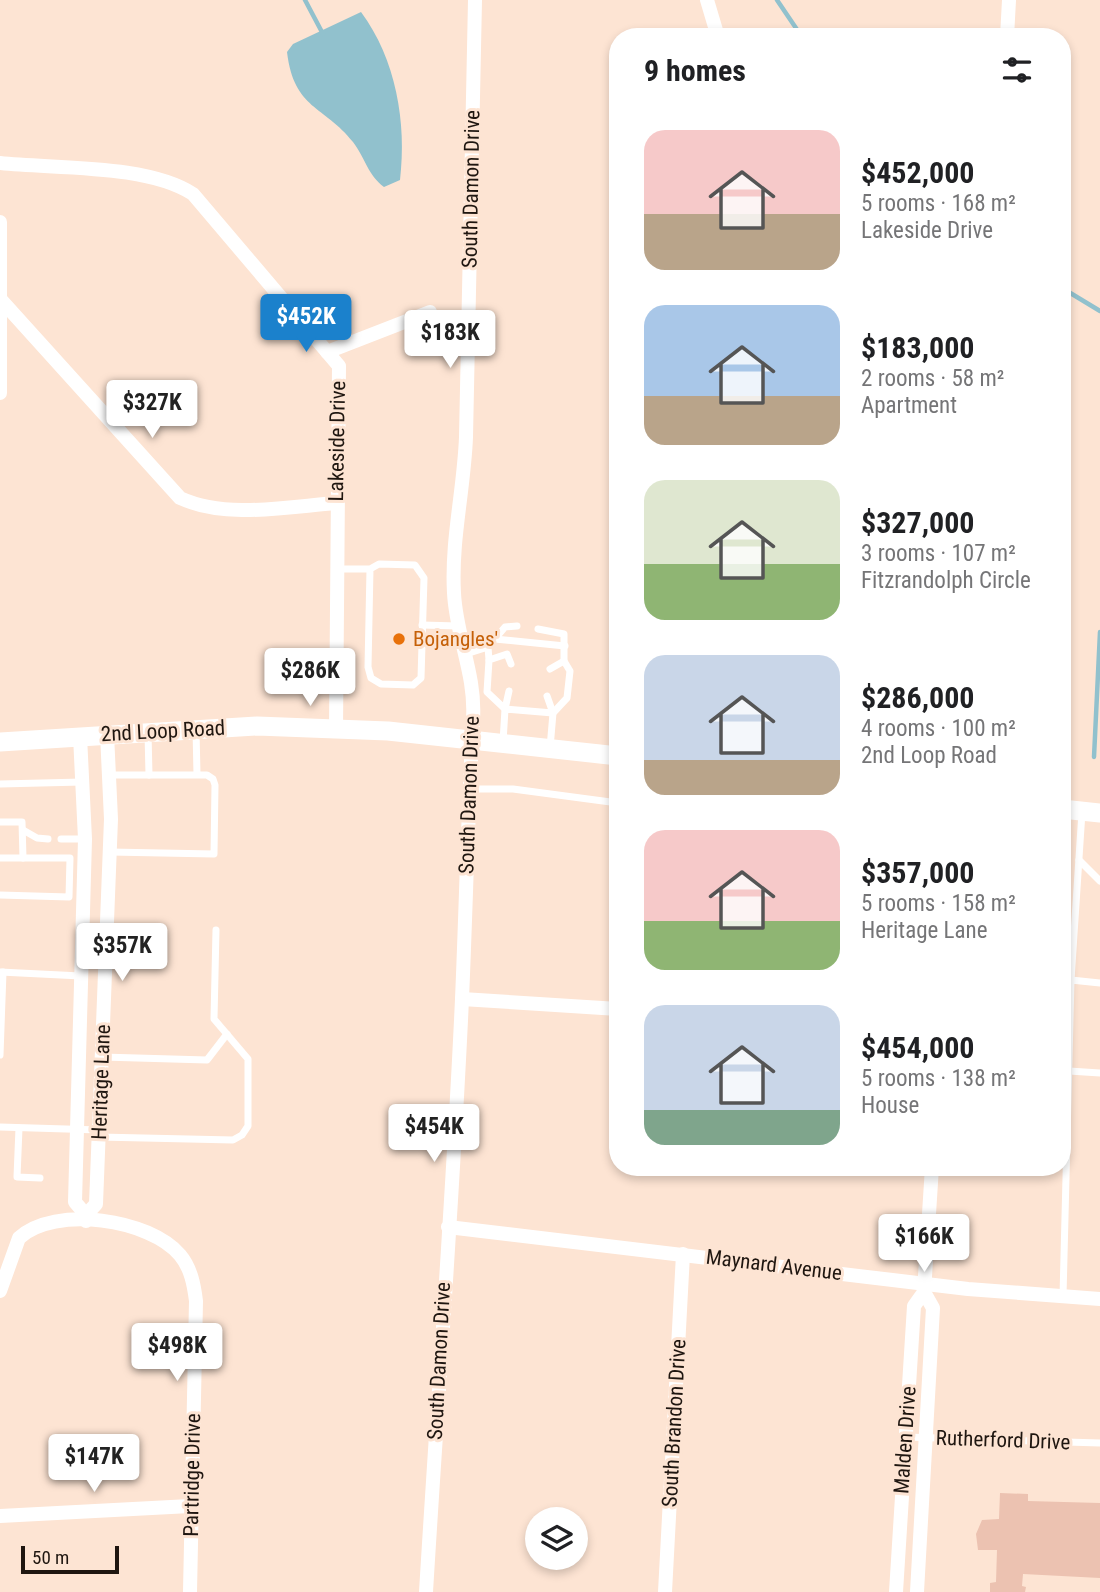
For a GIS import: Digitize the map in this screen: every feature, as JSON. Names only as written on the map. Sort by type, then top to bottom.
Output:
[{"type":"main road","name":"2nd Loop Road","points":[[0,742],[197,729],[336,729],[471,739],[609,756]]},
{"type":"street","name":"South Damon Drive","points":[[426,1592],[462,999],[473,693],[458,626],[454,566],[455,529],[462,502],[465,461],[475,0]]},
{"type":"street","points":[[707,0],[715,28]]},
{"type":"street","points":[[1007,28],[1009,0]]},
{"type":"street","name":"Lakeside Drive","points":[[0,163],[136,174],[175,183],[193,194],[339,366],[335,503],[336,729]]},
{"type":"street","points":[[0,222],[0,393]]},
{"type":"street","points":[[2,301],[180,498],[200,507],[222,509],[335,503]]},
{"type":"street","points":[[327,352],[430,312]]},
{"type":"street","name":"Heritage Lane","points":[[80,736],[85,839],[77,897],[82,976],[75,1202],[86,1218],[96,1204],[109,852],[107,734]]},
{"type":"street","points":[[462,999],[609,1008]]},
{"type":"street","name":"Malden Drive","points":[[896,1592],[914,1306],[924,1288],[932,1176]]},
{"type":"street","name":"Partridge Drive","points":[[0,1291],[14,1247],[26,1233],[48,1223],[86,1218],[154,1235],[174,1249],[188,1266],[197,1301],[190,1592]]},
{"type":"street","name":"Maynard Avenue","points":[[447,1227],[684,1254],[924,1288],[1100,1299]]},
{"type":"street","name":"South Brandon Drive","points":[[665,1592],[684,1254]]},
{"type":"street","name":"Malden Drive","points":[[917,1592],[933,1308],[924,1288]]},
{"type":"street","points":[[0,1516],[190,1506]]},
{"type":"lane","points":[[336,569],[370,569],[379,564],[415,565],[424,578],[421,678],[413,685],[381,684],[371,678],[368,667],[370,569]]},
{"type":"lane","points":[[422,625],[458,626]]},
{"type":"lane","points":[[466,653],[488,647],[505,627],[517,626]]},
{"type":"lane","points":[[538,629],[561,631],[565,646],[564,661],[570,671],[567,698],[554,713]]},
{"type":"lane","points":[[495,639],[565,646]]},
{"type":"lane","points":[[509,641],[507,654],[511,664]]},
{"type":"lane","points":[[488,647],[487,692],[505,709],[554,713]]},
{"type":"lane","points":[[489,660],[507,654]]},
{"type":"lane","points":[[550,669],[564,661]]},
{"type":"lane","points":[[502,743],[509,691]]},
{"type":"lane","points":[[547,696],[554,713],[550,748]]},
{"type":"lane","points":[[197,729],[197,774]]},
{"type":"lane","points":[[148,732],[149,775]]},
{"type":"lane","points":[[109,775],[197,774],[213,779],[215,785],[214,854],[109,852]]},
{"type":"lane","points":[[0,784],[82,782]]},
{"type":"lane","points":[[468,789],[513,789],[609,802]]},
{"type":"lane","points":[[1081,811],[1071,980],[1100,983]]},
{"type":"lane","points":[[0,822],[22,822],[23,858]]},
{"type":"lane","points":[[23,830],[37,838],[48,839]]},
{"type":"lane","points":[[61,839],[85,839]]},
{"type":"lane","points":[[0,858],[70,858],[77,897],[0,895]]},
{"type":"lane","points":[[1079,860],[1100,881]]},
{"type":"lane","points":[[0,1127],[233,1140],[242,1135],[248,1126],[250,1070],[248,1059],[215,1019],[216,930]]},
{"type":"lane","points":[[0,1055],[2,972],[82,976]]},
{"type":"lane","points":[[102,1057],[207,1060],[227,1034]]},
{"type":"lane","points":[[1071,1071],[1100,1073]]},
{"type":"lane","points":[[19,1128],[18,1177],[40,1178]]},
{"type":"lane","points":[[1063,1297],[1066,1176]]},
{"type":"lane","name":"Rutherford Drive","points":[[905,1437],[1100,1443]]},
{"type":"water","points":[[361,12],[383,50],[391,71],[400,114],[400,180],[384,187],[370,172],[353,142],[303,96],[296,85],[287,52],[293,44]]},
{"type":"building","points":[[1000,1493],[1028,1494],[1028,1501],[1100,1503],[1100,1578],[1023,1574],[1022,1586],[1026,1587],[1025,1592],[990,1592],[990,1583],[996,1582],[997,1550],[978,1550],[976,1534],[982,1520],[999,1519]]},
{"type":"waterway","points":[[305,0],[323,34]]},
{"type":"waterway","points":[[777,0],[796,28]]},
{"type":"waterway","points":[[1071,293],[1100,311]]},
{"type":"waterway","points":[[1094,757],[1100,632]]},
{"type":"place","name":"Bojangles'","points":[[399,639]]}]
